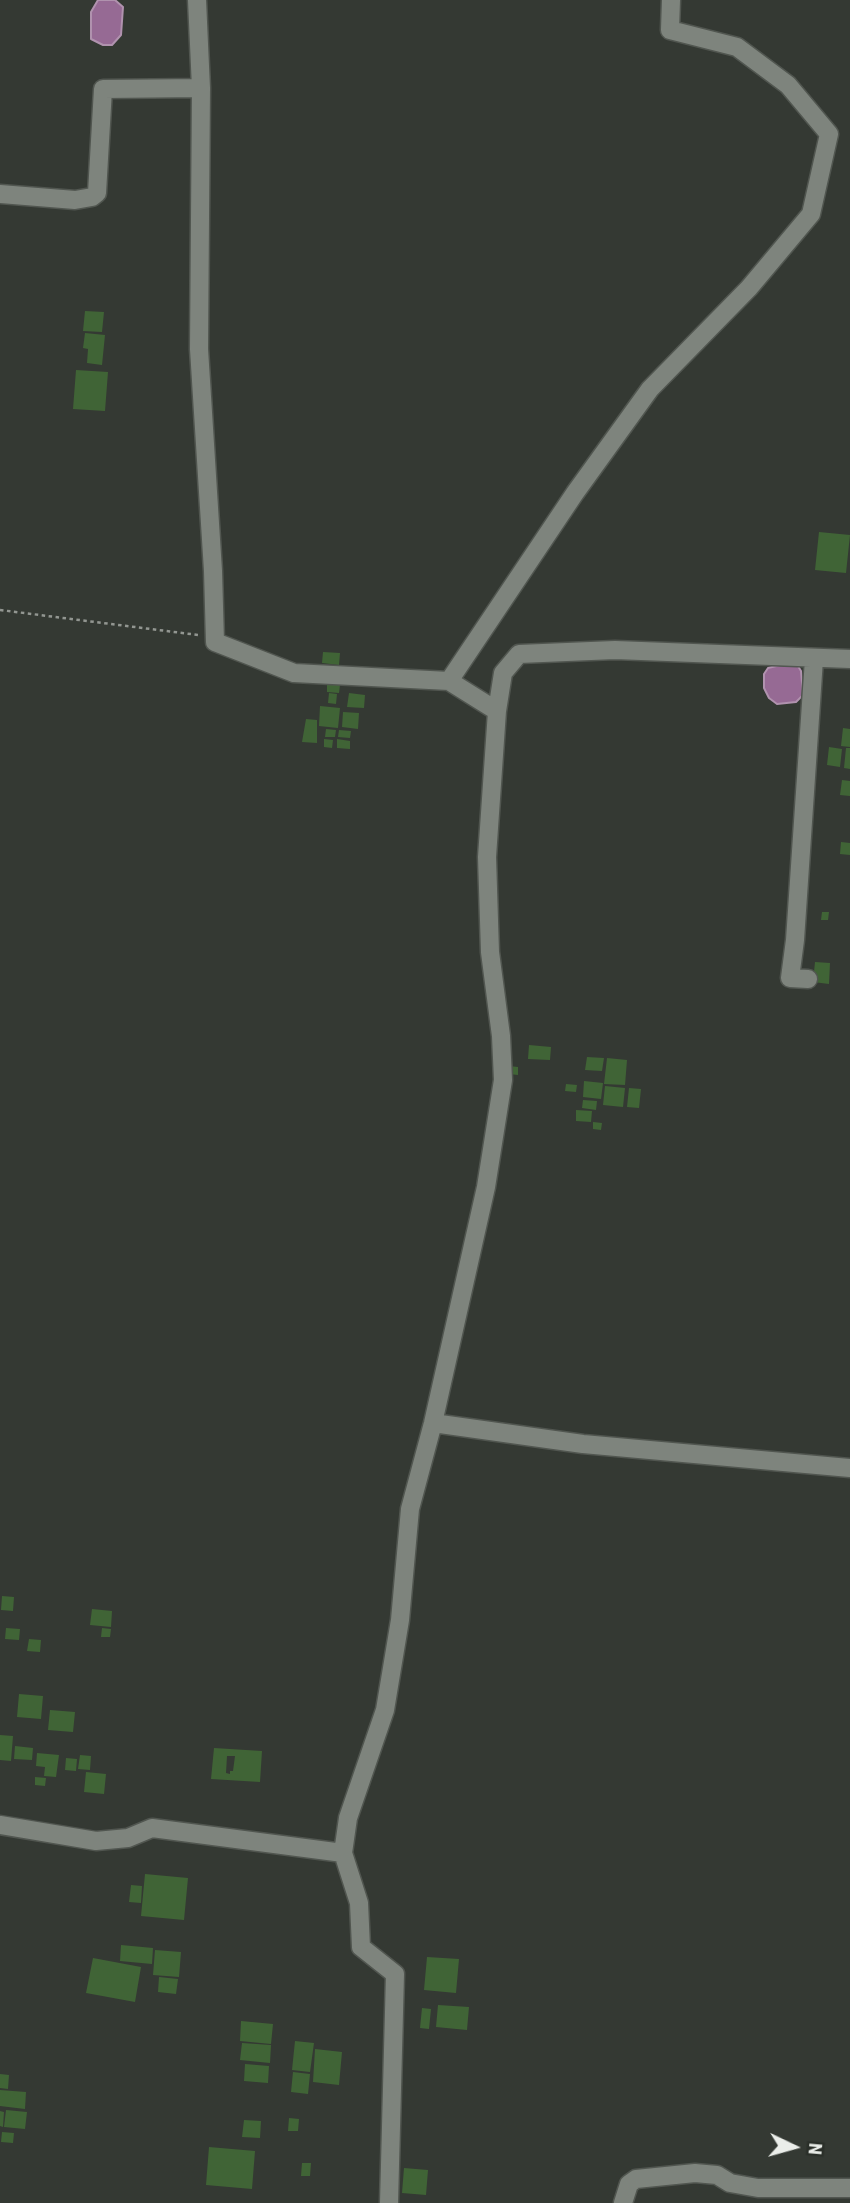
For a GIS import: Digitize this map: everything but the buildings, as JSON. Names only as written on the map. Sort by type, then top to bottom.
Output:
[{"type":"street","points":[[197,0],[201,88],[200,349],[215,642],[294,673],[449,681],[497,711]]},
{"type":"street","points":[[449,681],[575,493],[650,390],[749,288],[811,214],[829,134],[788,85],[737,47],[670,30],[671,0]]},
{"type":"street","points":[[0,194],[75,200],[92,197],[97,193],[103,89],[201,88]]},
{"type":"street","points":[[388,2203],[395,1974],[361,1947],[359,1903],[343,1853],[348,1818],[385,1710],[400,1620],[410,1508],[433,1423],[486,1187],[503,1080],[501,1036],[490,952],[487,858],[497,711],[503,673],[519,654],[615,650],[850,659]]},
{"type":"street","points":[[808,979],[790,978],[795,940],[814,659]]},
{"type":"street","points":[[433,1423],[583,1444],[850,1468]]},
{"type":"street","points":[[0,1825],[96,1841],[128,1838],[152,1828],[343,1853]]},
{"type":"street","points":[[623,2203],[629,2184],[636,2179],[695,2173],[717,2175],[730,2183],[758,2189],[850,2188]]},
{"type":"path","points":[[0,610],[199,635]]},
{"type":"shaded area","points":[[98,0],[115,0],[123,7],[121,35],[112,45],[103,45],[91,39],[91,12]]},
{"type":"shaded area","points":[[789,663],[798,666],[801,671],[803,695],[796,702],[777,704],[769,698],[764,688],[764,674],[768,668]]}]
